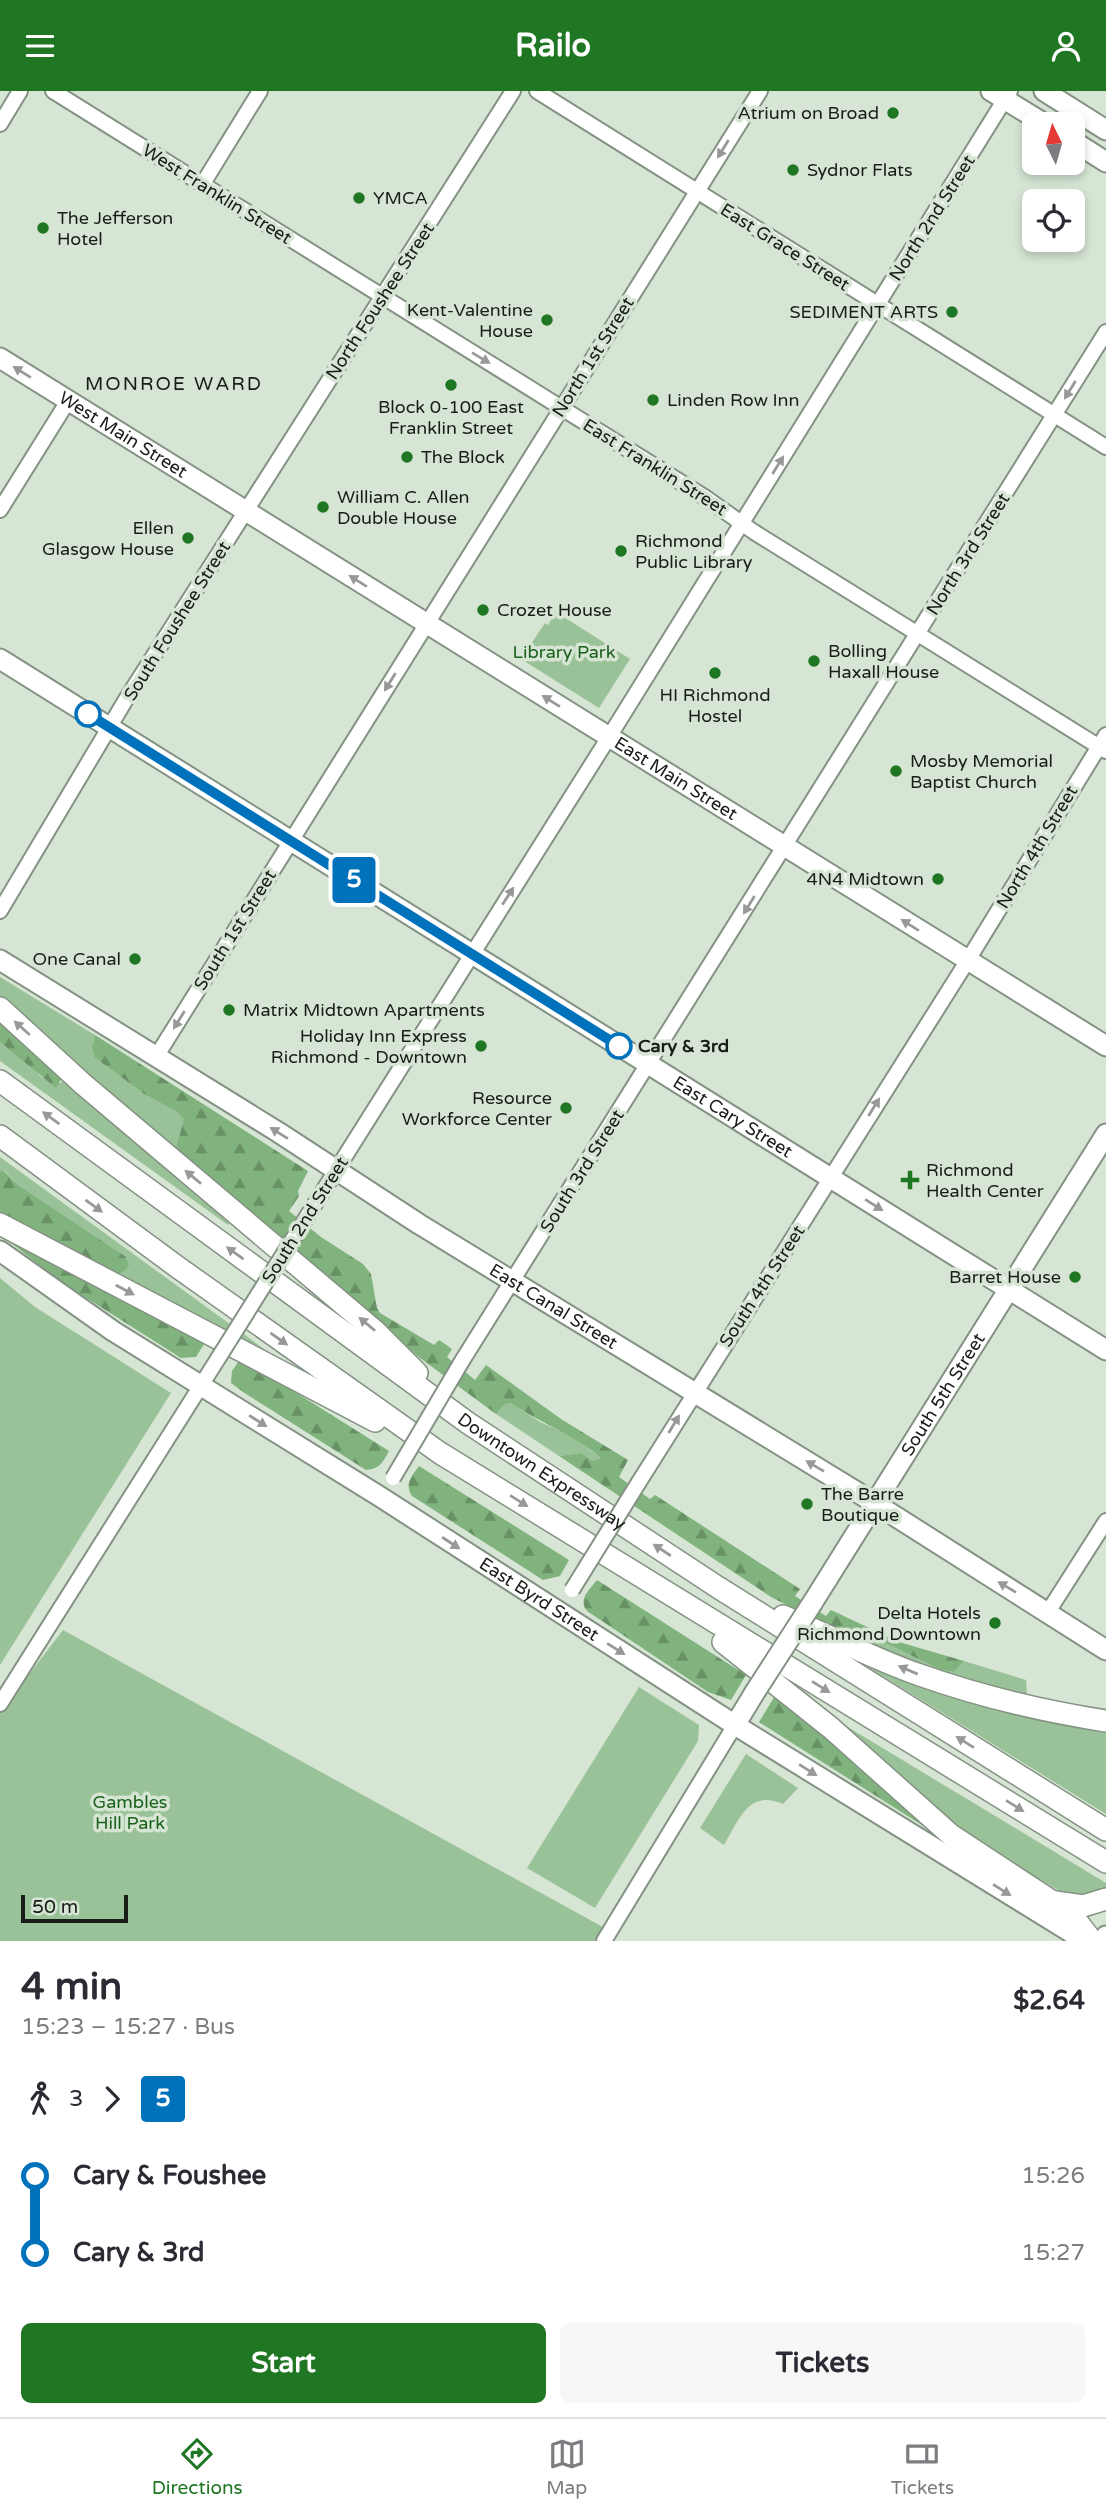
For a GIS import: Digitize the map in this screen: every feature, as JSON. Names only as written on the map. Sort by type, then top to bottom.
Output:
[{"type":"highway","points":[[0,1008],[83,1084],[375,1331],[468,1423]]},
{"type":"highway","name":"Downtown Expressway","points":[[0,1081],[468,1423],[719,1588],[1106,1830]]},
{"type":"highway","name":"Downtown Expressway","points":[[0,1136],[176,1266],[440,1453],[1106,1862]]},
{"type":"highway","points":[[0,1224],[440,1453]]},
{"type":"highway","points":[[719,1588],[916,1673],[1012,1703],[1106,1721]]},
{"type":"highway","points":[[680,1599],[698,1625],[744,1656],[951,1835],[1053,1902],[1079,1924],[1092,1941]]},
{"type":"highway","points":[[1053,1902],[1083,1906],[1106,1899]]},
{"type":"main road","points":[[1044,91],[1106,130]]},
{"type":"main road","points":[[1002,94],[1028,112]]},
{"type":"main road","points":[[1085,149],[1106,162]]},
{"type":"main road","name":"West Main Street","points":[[0,358],[246,512]]},
{"type":"main road","name":"East Main Street","points":[[246,512],[1106,1046]]},
{"type":"main road","name":"East Cary Street","points":[[0,659],[1106,1350]]},
{"type":"main road","name":"East Canal Street","points":[[0,960],[419,1224],[694,1392],[1106,1650]]},
{"type":"main road","name":"South 5th Street","points":[[735,1725],[1106,1134]]},
{"type":"main road","name":"East Byrd Street","points":[[0,1251],[83,1311],[200,1386],[379,1496],[735,1725],[1085,1941]]},
{"type":"main road","points":[[1103,1941],[1106,1936]]},
{"type":"street","points":[[0,124],[20,91]]},
{"type":"street","name":"West Franklin Street","points":[[53,91],[381,297]]},
{"type":"street","points":[[202,185],[260,91]]},
{"type":"street","name":"North Foushee Street","points":[[246,512],[513,91]]},
{"type":"street","name":"East Grace Street","points":[[537,91],[1106,447]]},
{"type":"street","name":"North 1st Street","points":[[426,624],[760,91]]},
{"type":"street","name":"North 2nd Street","points":[[609,737],[878,305],[1002,94]]},
{"type":"street","name":"East Franklin Street","points":[[381,297],[562,407],[918,633],[1103,744]]},
{"type":"street","name":"North 3rd Street","points":[[786,847],[1106,332]]},
{"type":"street","points":[[0,510],[68,401]]},
{"type":"street","name":"South Foushee Street","points":[[0,911],[110,727],[246,512]]},
{"type":"street","name":"South 1st Street","points":[[156,1057],[426,624]]},
{"type":"street","name":"South 2nd Street","points":[[0,1704],[609,737]]},
{"type":"street","name":"North 4th Street","points":[[968,960],[1103,744]]},
{"type":"street","name":"South 3rd Street","points":[[379,1496],[393,1478],[513,1280],[786,847]]},
{"type":"street","name":"South 4th Street","points":[[558,1613],[694,1392],[968,960]]},
{"type":"street","points":[[1048,1612],[1106,1521]]},
{"type":"street","name":"South 5th Street","points":[[604,1941],[735,1725]]},
{"type":"green space","name":"Library Park","points":[[556,612],[630,659],[599,708],[521,659],[545,623],[548,625]]},
{"type":"green space","points":[[0,977],[95,1035],[92,1047],[94,1057],[144,1094],[177,1112],[185,1121],[178,1152],[0,1000]]},
{"type":"green space","points":[[0,1017],[63,1076],[56,1088],[0,1042]]},
{"type":"green space","points":[[95,1035],[308,1171],[298,1191],[299,1196],[289,1211],[321,1237],[363,1264],[371,1274],[380,1313],[434,1345],[439,1340],[452,1349],[447,1357],[475,1380],[486,1365],[561,1419],[628,1460],[619,1477],[650,1499],[655,1495],[800,1589],[795,1596],[826,1616],[831,1610],[899,1642],[964,1661],[954,1672],[941,1670],[863,1632],[853,1633],[851,1638],[771,1597],[559,1456],[581,1453],[593,1461],[601,1458],[579,1442],[511,1403],[504,1405],[496,1414],[416,1355],[178,1152],[177,1144],[184,1120],[177,1112],[144,1094],[94,1057],[92,1047]]},
{"type":"green space","points":[[0,1042],[41,1077],[61,1083],[63,1076],[230,1220],[228,1225],[0,1061]]},
{"type":"green space","points":[[0,1157],[293,1370],[115,1275],[125,1256],[17,1184],[4,1170],[0,1171]]},
{"type":"green space","points":[[3,1170],[17,1184],[125,1256],[129,1265],[125,1271],[115,1275],[0,1213],[0,1171]]},
{"type":"green space","points":[[0,1234],[206,1341],[196,1357],[181,1358],[58,1280]]},
{"type":"green space","points":[[0,1278],[35,1307],[171,1393],[0,1665]]},
{"type":"green space","points":[[241,1358],[389,1451],[383,1462],[366,1470],[243,1392],[231,1383],[232,1371]]},
{"type":"green space","points":[[511,1403],[540,1422],[570,1435],[601,1458],[593,1461],[581,1453],[559,1456],[496,1414],[504,1405]]},
{"type":"green space","points":[[419,1466],[569,1560],[560,1576],[543,1580],[412,1496],[409,1484]]},
{"type":"green space","points":[[597,1580],[746,1675],[731,1700],[708,1692],[587,1611],[584,1599]]},
{"type":"green space","name":"Gambles Hill Park","points":[[63,1630],[610,1931],[604,1941],[0,1941],[0,1712]]},
{"type":"green space","points":[[863,1632],[941,1670],[954,1672],[964,1661],[1026,1680],[1027,1695],[954,1677],[851,1638],[853,1633]]},
{"type":"green space","points":[[831,1644],[1106,1730],[1106,1814]]},
{"type":"green space","points":[[639,1687],[699,1725],[698,1741],[595,1908],[527,1868]]},
{"type":"green space","points":[[776,1694],[893,1798],[944,1839],[759,1722]]},
{"type":"green space","points":[[823,1712],[1106,1883],[1106,1889],[1091,1897],[1065,1894],[960,1833]]},
{"type":"green space","points":[[746,1754],[798,1788],[783,1804],[771,1800],[753,1804],[740,1817],[724,1845],[700,1828]]},
{"type":"bus line","name":"5","points":[[88,714],[619,1046]]},
{"type":"place","name":"Atrium on Broad","points":[[893,113]]},
{"type":"place","name":"Sydnor Flats","points":[[793,170]]},
{"type":"place","name":"YMCA","points":[[359,198]]},
{"type":"place","name":"The Jefferson Hotel","points":[[43,228]]},
{"type":"place","name":"SEDIMENT ARTS","points":[[952,312]]},
{"type":"place","name":"Kent-Valentine House","points":[[547,320]]},
{"type":"place","name":"Block 0-100 East Franklin Street","points":[[451,385]]},
{"type":"place","name":"Linden Row Inn","points":[[653,400]]},
{"type":"place","name":"The Block","points":[[407,457]]},
{"type":"place","name":"William C. Allen Double House","points":[[323,507]]},
{"type":"place","name":"Ellen Glasgow House","points":[[188,538]]},
{"type":"place","name":"Richmond Public Library","points":[[621,551]]},
{"type":"place","name":"Crozet House","points":[[483,610]]},
{"type":"place","name":"Bolling Haxall House","points":[[814,661]]},
{"type":"place","name":"HI Richmond Hostel","points":[[715,673]]},
{"type":"place","name":"Mosby Memorial Baptist Church","points":[[896,771]]},
{"type":"place","name":"4N4 Midtown","points":[[938,879]]},
{"type":"place","name":"One Canal","points":[[135,959]]},
{"type":"place","name":"Matrix Midtown Apartments","points":[[229,1010]]},
{"type":"place","name":"Holiday Inn Express Richmond - Downtown","points":[[481,1046]]},
{"type":"place","name":"Cary & 3rd","points":[[619,1046]]},
{"type":"place","name":"Resource Workforce Center","points":[[566,1108]]},
{"type":"place","name":"Richmond Health Center","points":[[910,1180]]},
{"type":"place","name":"Barret House","points":[[1075,1277]]},
{"type":"place","name":"The Barre Boutique","points":[[807,1504]]},
{"type":"place","name":"Delta Hotels Richmond Downtown","points":[[995,1623]]},
{"type":"district","name":"MONROE WARD","points":[[174,383]]}]
